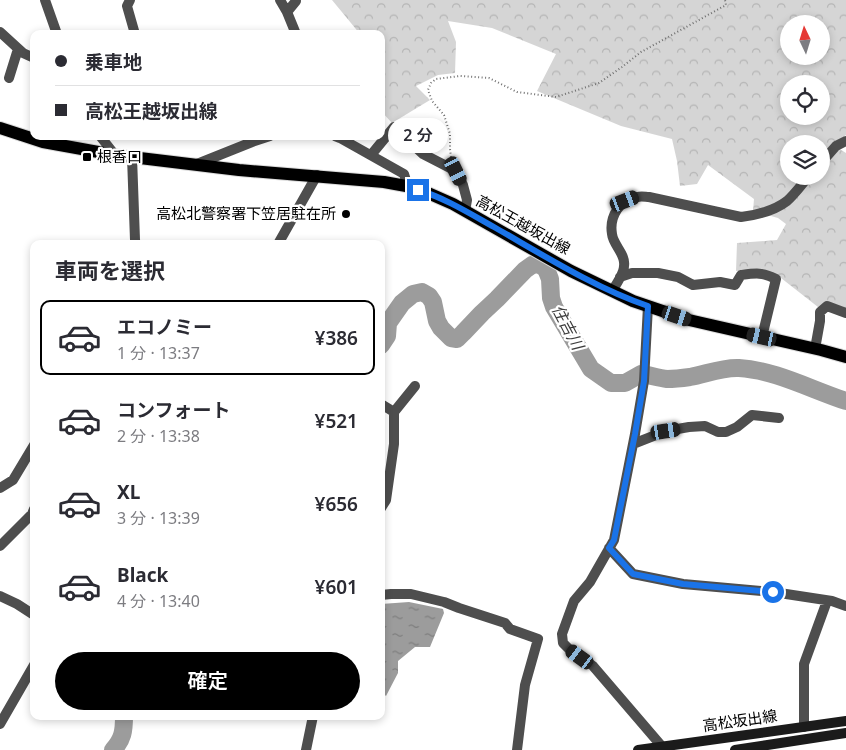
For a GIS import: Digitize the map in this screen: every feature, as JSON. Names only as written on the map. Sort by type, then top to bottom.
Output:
[{"type":"main road","name":"高松王越坂出線","points":[[0,128],[30,138]]},
{"type":"main road","name":"高松王越坂出線","points":[[37,140],[115,155],[239,170],[318,175],[384,182],[408,187],[453,204],[571,271],[633,301],[689,320],[815,348],[846,357]]},
{"type":"main road","name":"高松坂出線","points":[[638,750],[664,749],[846,721]]},
{"type":"main road","name":"高松坂出線","points":[[735,750],[797,745],[846,733]]},
{"type":"street","points":[[45,0],[56,30]]},
{"type":"street","points":[[130,0],[127,6],[134,30]]},
{"type":"street","points":[[280,0],[294,30]]},
{"type":"street","points":[[287,12],[296,1]]},
{"type":"street","points":[[0,32],[18,49],[30,56]]},
{"type":"street","points":[[9,78],[18,49]]},
{"type":"street","points":[[385,138],[394,127],[423,154],[456,171],[463,185],[467,200],[466,211]]},
{"type":"street","points":[[103,140],[115,155]]},
{"type":"street","points":[[196,165],[258,140]]},
{"type":"street","points":[[344,140],[404,174],[408,187]]},
{"type":"street","points":[[371,155],[383,140]]},
{"type":"street","points":[[830,153],[836,146],[846,141]]},
{"type":"street","points":[[132,157],[135,240]]},
{"type":"street","points":[[280,240],[318,175]]},
{"type":"street","points":[[612,291],[624,267],[624,260],[612,235],[612,222],[616,210],[625,201],[636,197],[649,197],[741,217],[770,211],[786,201],[801,185]]},
{"type":"street","points":[[620,277],[632,273],[658,273],[678,277],[693,285],[720,282],[735,285],[741,275],[758,273],[767,275],[776,279],[762,337]]},
{"type":"street","points":[[648,306],[644,381],[614,540],[590,582],[574,601],[562,634],[563,642],[568,648],[594,666],[664,749]]},
{"type":"street","points":[[815,348],[820,312],[827,306],[846,313]]},
{"type":"street","points":[[385,502],[394,444],[394,412],[415,386]]},
{"type":"street","points":[[385,406],[394,412]]},
{"type":"street","points":[[633,444],[666,431],[689,427],[705,426],[718,432],[726,432],[737,427],[752,415],[779,418]]},
{"type":"street","points":[[0,488],[13,480],[30,452]]},
{"type":"street","points":[[0,546],[30,516]]},
{"type":"street","points":[[609,548],[633,574],[683,584],[773,592],[846,606]]},
{"type":"street","points":[[385,595],[411,594],[444,602],[505,623],[510,629],[538,639],[525,685],[517,750]]},
{"type":"street","points":[[0,596],[30,612]]},
{"type":"street","points":[[804,727],[804,664],[827,601]]},
{"type":"street","points":[[0,724],[30,672]]},
{"type":"street","points":[[306,750],[312,720]]},
{"type":"path","points":[[456,171],[450,149],[450,134],[444,115],[432,101],[428,90],[431,83],[436,79],[460,76],[489,78],[516,92],[556,97],[599,83],[641,52],[726,5],[725,0]]},
{"type":"green space","points":[[332,0],[846,0],[846,135],[833,145],[846,153],[846,309],[830,304],[818,307],[781,278],[759,270],[736,271],[737,243],[777,240],[786,224],[778,218],[753,211],[754,199],[708,165],[697,184],[680,186],[672,139],[621,126],[537,91],[556,54],[492,28],[448,21],[456,42],[455,73],[438,75],[416,86],[430,100],[392,123],[385,115],[385,30],[357,30]]},
{"type":"water","points":[[409,602],[443,609],[444,613],[430,647],[415,647],[398,661],[398,673],[386,696],[385,695],[385,604]]},
{"type":"waterway","name":"住吉川","points":[[385,339],[388,323],[402,303],[413,294],[422,292],[429,296],[433,302],[437,321],[441,328],[451,338],[457,339],[525,270],[532,265],[539,264],[546,269],[550,279],[551,298],[554,307],[591,369],[611,383],[625,383],[641,374],[673,379],[739,368],[780,376],[846,401]]},
{"type":"waterway","name":"住吉川","points":[[113,750],[122,734],[124,720]]},
{"type":"place","name":"根香口","points":[[87,157]]},
{"type":"place","name":"高松北警察署下笠居駐在所","points":[[346,214]]},
{"type":"route","points":[[418,190],[453,204],[571,271],[633,301],[648,306],[644,381],[614,540],[609,548],[633,574],[683,584],[773,592]]}]
